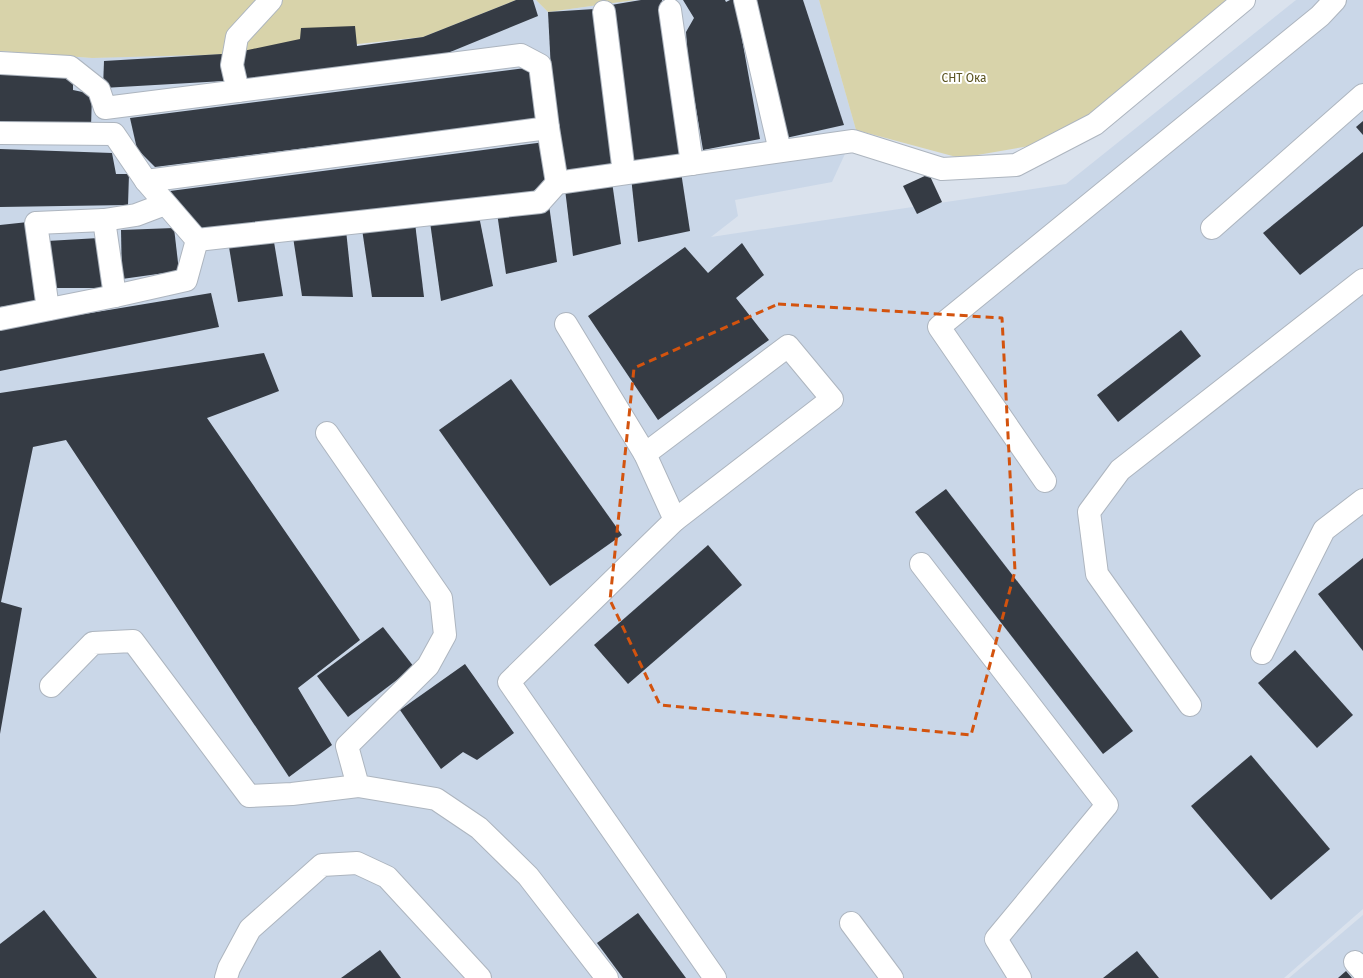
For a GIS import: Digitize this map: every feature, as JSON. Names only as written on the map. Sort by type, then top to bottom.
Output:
[{"type":"lane","points":[[238,91],[232,65],[237,37],[271,0]]},
{"type":"lane","points":[[745,0],[780,151]]},
{"type":"lane","points":[[197,240],[540,202],[557,183],[853,141],[942,169],[1016,166],[1095,124],[1244,0]]},
{"type":"lane","points":[[1045,481],[938,327],[1320,16],[1335,0]]},
{"type":"lane","points":[[670,10],[692,164]]},
{"type":"lane","points":[[604,12],[624,173]]},
{"type":"lane","points":[[105,108],[522,55],[540,65],[557,183]]},
{"type":"lane","points":[[0,62],[70,67],[99,90],[114,134],[146,182],[197,240]]},
{"type":"lane","points":[[1212,228],[1363,95]]},
{"type":"lane","points":[[146,182],[548,128]]},
{"type":"lane","points":[[0,133],[114,134]]},
{"type":"lane","points":[[48,309],[36,223],[104,220],[136,214],[165,204]]},
{"type":"lane","points":[[104,220],[115,296]]},
{"type":"lane","points":[[0,319],[186,280],[197,240]]},
{"type":"lane","points":[[1190,706],[1097,574],[1089,512],[1120,470],[1363,280]]},
{"type":"lane","points":[[566,324],[645,454],[675,520]]},
{"type":"lane","points":[[645,454],[788,346],[832,399],[675,520],[509,682],[715,978]]},
{"type":"lane","points":[[327,433],[441,598],[445,635],[428,666],[347,746],[358,786]]},
{"type":"lane","points":[[1262,653],[1324,530],[1363,500]]},
{"type":"lane","points":[[921,564],[1107,805],[996,939],[1020,978]]},
{"type":"lane","points":[[51,686],[93,643],[133,642],[249,796],[292,794],[358,786],[436,799],[479,828],[528,876],[607,978]]},
{"type":"lane","points":[[226,978],[229,968],[250,929],[322,865],[357,862],[387,877],[480,978]]},
{"type":"lane","points":[[851,923],[892,978]]},
{"type":"highlighted area","points":[[778,304],[1002,318],[1015,571],[971,735],[660,705],[610,600],[634,368]]},
{"type":"shaded area","points":[[516,0],[536,0],[548,12],[635,0],[819,0],[856,130],[832,182],[735,200],[738,216],[711,237],[1066,184],[1296,0],[1363,0],[1363,909],[1284,978],[0,978],[0,51],[92,58],[357,46],[423,37]]},
{"type":"shaded area","points":[[1363,915],[1363,978],[1289,978]]},
{"type":"green space","points":[[0,0],[516,0],[423,37],[274,53],[92,58],[0,51]]},
{"type":"green space","points":[[536,0],[635,0],[548,12]]},
{"type":"green space","name":"СНТ Ока","points":[[819,0],[1230,0],[1110,101],[1041,144],[960,158],[856,130]]},
{"type":"building","points":[[516,0],[533,0],[538,16],[438,57],[244,81],[243,51],[300,39],[301,28],[355,26],[357,46],[423,37]]},
{"type":"building","points":[[641,0],[662,0],[680,159],[630,163],[611,5]]},
{"type":"building","points":[[683,0],[725,0],[726,2],[735,0],[760,139],[703,150],[688,61],[686,32],[694,18]]},
{"type":"building","points":[[753,0],[803,0],[844,125],[786,138]]},
{"type":"building","points":[[594,9],[614,164],[566,173],[554,129],[548,12]]},
{"type":"building","points":[[222,54],[224,81],[103,88],[104,61]]},
{"type":"building","points":[[533,67],[537,119],[155,167],[137,149],[130,118]]},
{"type":"building","points":[[0,73],[73,77],[73,90],[92,94],[91,127],[0,123]]},
{"type":"building","points":[[1363,121],[1363,135],[1356,127]]},
{"type":"building","points":[[545,142],[548,180],[532,192],[202,229],[170,191]]},
{"type":"building","points":[[0,149],[112,153],[116,174],[129,174],[128,205],[0,207]]},
{"type":"building","points":[[1363,152],[1363,226],[1300,275],[1263,233]]},
{"type":"building","points":[[681,172],[690,231],[638,242],[631,177]]},
{"type":"building","points":[[929,174],[942,202],[917,214],[903,186]]},
{"type":"building","points":[[612,182],[621,244],[573,256],[565,189]]},
{"type":"building","points":[[549,205],[557,262],[506,274],[497,213]]},
{"type":"building","points":[[479,216],[493,286],[441,301],[430,222]]},
{"type":"building","points":[[28,222],[36,301],[0,307],[0,225]]},
{"type":"building","points":[[415,223],[424,297],[372,297],[362,229]]},
{"type":"building","points":[[174,228],[179,271],[122,279],[121,230]]},
{"type":"building","points":[[346,230],[353,297],[302,296],[293,237]]},
{"type":"building","points":[[99,238],[105,288],[50,288],[47,241]]},
{"type":"building","points":[[274,242],[283,296],[238,302],[229,247]]},
{"type":"building","points":[[742,243],[764,275],[736,298],[769,340],[658,420],[588,316],[685,247],[708,273]]},
{"type":"building","points":[[211,293],[219,327],[0,371],[0,328]]},
{"type":"building","points":[[1181,330],[1201,356],[1118,422],[1097,395]]},
{"type":"building","points":[[264,353],[279,391],[207,418],[360,640],[298,688],[332,745],[289,777],[66,440],[33,447],[1,602],[22,608],[0,734],[0,393]]},
{"type":"building","points":[[511,379],[622,535],[550,586],[439,430]]},
{"type":"building","points":[[946,489],[1133,731],[1103,754],[915,512]]},
{"type":"building","points":[[708,545],[742,585],[628,684],[594,645]]},
{"type":"building","points":[[1363,558],[1363,651],[1318,594]]},
{"type":"building","points":[[383,627],[414,667],[348,717],[317,676]]},
{"type":"building","points":[[1295,650],[1353,715],[1317,748],[1258,683]]},
{"type":"building","points":[[465,664],[514,733],[477,760],[463,752],[441,769],[400,710]]},
{"type":"building","points":[[1251,755],[1330,849],[1271,900],[1191,806]]},
{"type":"building","points":[[44,910],[97,978],[0,978],[0,944]]},
{"type":"building","points":[[638,913],[686,978],[623,978],[597,943]]},
{"type":"building","points":[[380,950],[401,978],[341,978]]},
{"type":"building","points":[[1137,951],[1159,978],[1103,978]]},
{"type":"building","points":[[1346,971],[1352,978],[1338,978]]}]
